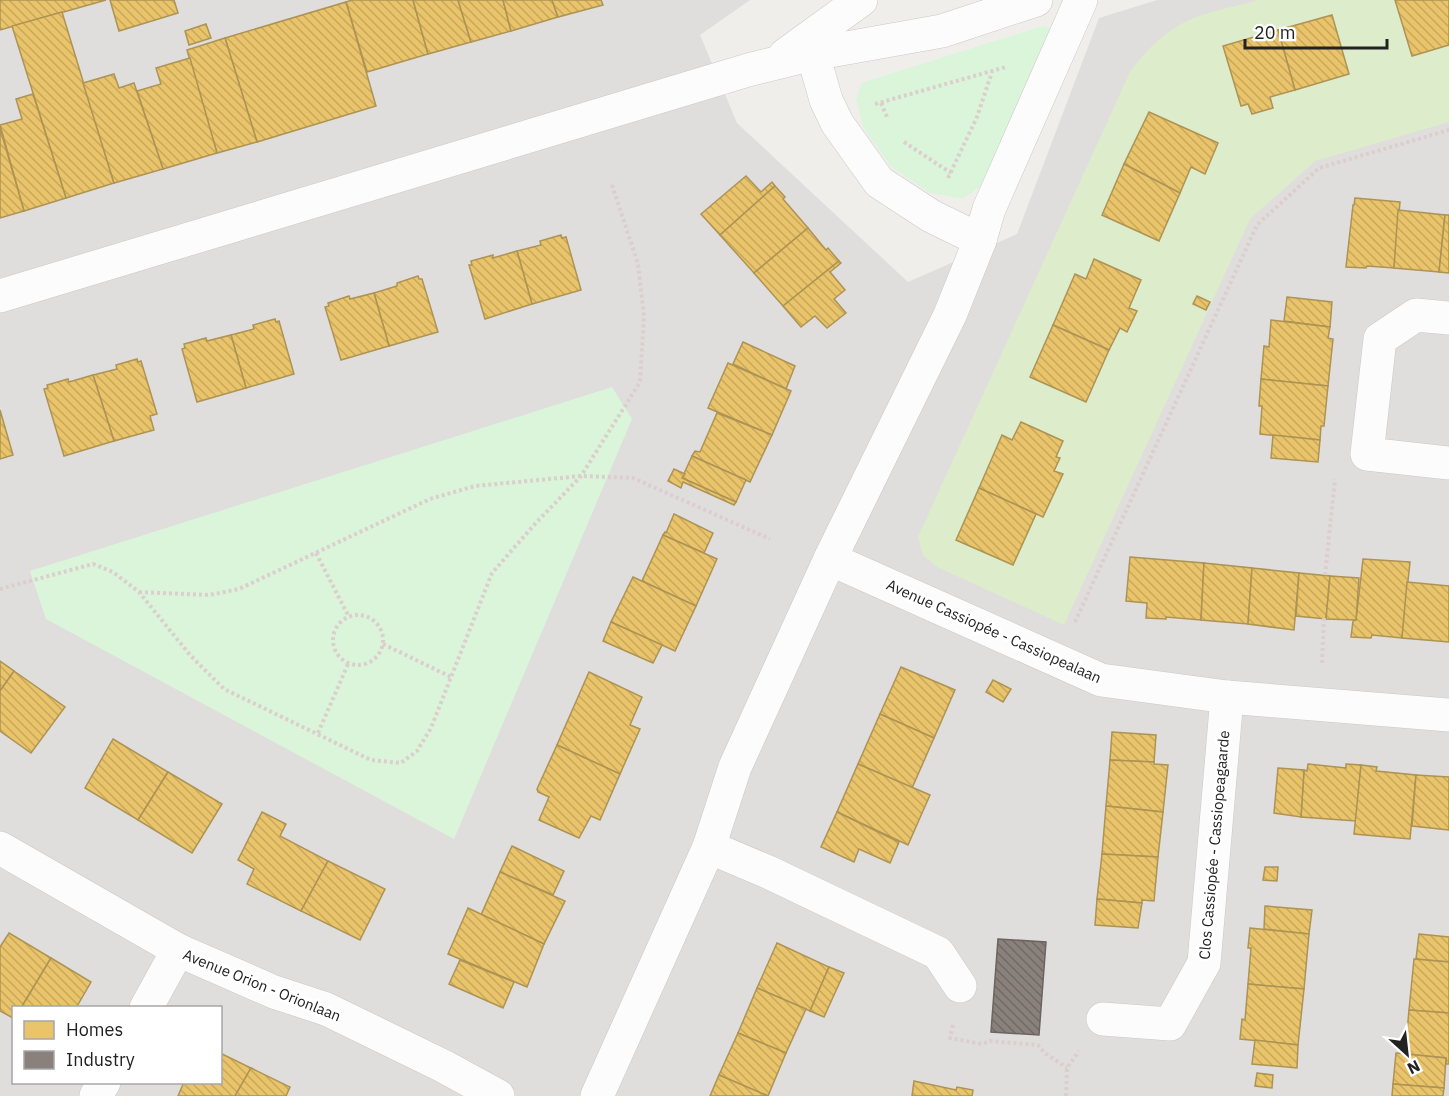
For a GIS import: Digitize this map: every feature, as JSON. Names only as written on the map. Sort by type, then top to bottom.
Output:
[{"type":"street","points":[[776,62],[861,0]]},
{"type":"street","points":[[0,296],[776,62],[942,31],[996,5],[1036,0]]},
{"type":"street","points":[[597,1096],[709,847],[735,766],[830,559],[950,315],[980,240],[989,209],[1081,0]]},
{"type":"street","points":[[813,54],[826,99],[837,123],[879,182],[931,216],[980,240]]},
{"type":"street","points":[[1449,318],[1416,315],[1380,339],[1367,454],[1449,463]]},
{"type":"street","name":"Avenue Cassiopée - Cassiopealaan","points":[[830,559],[1101,680],[1227,697],[1449,715]]},
{"type":"street","name":"Clos Cassiopée - Cassiopeagaarde","points":[[1103,1019],[1170,1024],[1204,963],[1227,697]]},
{"type":"street","points":[[709,847],[768,872],[938,953],[960,986]]},
{"type":"street","name":"Avenue Orion - Orionlaan","points":[[0,848],[178,950],[274,992],[326,1009],[443,1066],[498,1096]]},
{"type":"street","points":[[147,1006],[178,950]]},
{"type":"path","points":[[873,105],[1012,66]]},
{"type":"path","points":[[947,180],[977,117],[992,72]]},
{"type":"path","points":[[881,103],[890,124]]},
{"type":"path","points":[[1076,620],[1257,225],[1319,168],[1449,130]]},
{"type":"path","points":[[900,139],[951,173]]},
{"type":"path","points":[[0,589],[93,564],[113,572],[139,592],[190,655],[224,689],[371,760],[401,763],[417,751],[431,728],[492,573],[581,476],[640,382],[644,316],[638,264],[612,182]]},
{"type":"path","points":[[139,592],[209,595],[239,588],[430,499],[475,486],[581,476],[633,478],[770,539]]},
{"type":"path","points":[[1325,575],[1331,520]]},
{"type":"path","points":[[316,553],[349,617]]},
{"type":"path","points":[[358,614],[374,620],[380,627],[383,644],[377,658],[371,662],[363,665],[348,663],[336,652],[333,644],[336,628],[349,617],[358,614]]},
{"type":"path","points":[[383,644],[451,677]]},
{"type":"path","points":[[318,733],[348,663]]},
{"type":"path","points":[[990,1041],[1038,1045],[1045,1053],[1067,1068]]},
{"type":"shaded area","points":[[0,0],[750,0],[700,35],[737,123],[908,282],[1017,234],[1099,18],[1157,0],[1449,0],[1449,1096],[0,1096]]},
{"type":"green space","points":[[1257,0],[1395,0],[1412,56],[1449,45],[1449,122],[1315,161],[1250,219],[1064,625],[937,567],[923,555],[918,537],[1130,72],[1156,42],[1180,25],[1205,14]],"holes":[[[1332,15],[1349,74],[1270,97],[1272,108],[1252,114],[1248,104],[1241,105],[1224,46]],[[1149,112],[1218,143],[1205,173],[1191,167],[1159,240],[1102,215]],[[1094,259],[1141,280],[1129,308],[1136,311],[1127,331],[1120,328],[1086,402],[1030,377],[1075,274],[1086,279]],[[1021,422],[1062,441],[1056,457],[1060,459],[1054,471],[1063,475],[1043,517],[1036,514],[1013,565],[956,539],[1002,436],[1012,440]]]},
{"type":"green space","points":[[1043,26],[1054,30],[985,183],[963,199],[928,192],[891,166],[864,129],[856,100],[861,83]]},
{"type":"green space","points":[[612,387],[632,419],[454,839],[46,619],[30,571]]},
{"type":"building: Homes","points":[[0,0],[106,0],[0,30]]},
{"type":"building: Homes","points":[[110,0],[174,0],[178,13],[119,31]]},
{"type":"building: Homes","points":[[352,0],[413,0],[428,54],[367,72],[346,2]]},
{"type":"building: Homes","points":[[413,0],[458,0],[471,42],[428,54]]},
{"type":"building: Homes","points":[[458,0],[503,0],[511,31],[471,42]]},
{"type":"building: Homes","points":[[503,0],[552,0],[558,17],[511,31]]},
{"type":"building: Homes","points":[[552,0],[601,0],[603,5],[558,17]]},
{"type":"building: Homes","points":[[1395,0],[1449,0],[1449,45],[1412,56]]},
{"type":"building: Homes","points":[[346,2],[376,106],[257,142],[225,38]]},
{"type":"building: Homes","points":[[62,12],[114,183],[66,198],[12,26]]},
{"type":"building: Homes","points":[[1332,15],[1349,74],[1295,90],[1278,30]]},
{"type":"building: Homes","points":[[206,24],[211,38],[189,45],[185,31]]},
{"type":"building: Homes","points":[[1278,30],[1295,90],[1270,97],[1273,108],[1252,114],[1248,104],[1241,106],[1223,46]]},
{"type":"building: Homes","points":[[225,38],[257,142],[217,153],[187,50]]},
{"type":"building: Homes","points":[[190,58],[217,153],[163,169],[137,91],[161,84],[156,68]]},
{"type":"building: Homes","points":[[114,74],[119,88],[134,83],[163,169],[114,183],[83,83]]},
{"type":"building: Homes","points":[[33,94],[66,198],[24,211],[0,125],[22,119],[16,99]]},
{"type":"building: Homes","points":[[1149,112],[1218,143],[1205,174],[1191,167],[1180,193],[1124,164]]},
{"type":"building: Homes","points":[[0,128],[24,211],[0,218]]},
{"type":"building: Homes","points":[[1124,164],[1180,193],[1159,241],[1102,215]]},
{"type":"building: Homes","points":[[746,176],[761,192],[772,182],[775,186],[720,235],[701,214]]},
{"type":"building: Homes","points":[[775,186],[808,228],[754,273],[720,235]]},
{"type":"building: Homes","points":[[1355,198],[1400,202],[1394,268],[1346,267]]},
{"type":"building: Homes","points":[[1398,210],[1445,215],[1439,272],[1394,268]]},
{"type":"building: Homes","points":[[1445,215],[1449,215],[1449,273],[1439,272]]},
{"type":"building: Homes","points":[[808,228],[826,250],[828,248],[839,261],[783,306],[754,273]]},
{"type":"building: Homes","points":[[561,235],[562,238],[566,237],[581,290],[532,304],[517,251],[541,245],[540,241]]},
{"type":"building: Homes","points":[[517,251],[532,304],[485,319],[469,265],[472,265],[471,261]]},
{"type":"building: Homes","points":[[1094,259],[1141,280],[1129,308],[1137,311],[1127,332],[1120,328],[1109,350],[1053,325],[1075,274],[1086,279]]},
{"type":"building: Homes","points":[[839,261],[841,263],[830,272],[845,290],[834,299],[846,313],[827,328],[815,316],[801,327],[783,306]]},
{"type":"building: Homes","points":[[418,276],[422,279],[438,332],[389,346],[374,293]]},
{"type":"building: Homes","points":[[374,293],[389,346],[341,360],[325,307],[329,306],[328,303],[349,296],[350,299]]},
{"type":"building: Homes","points":[[1197,296],[1210,302],[1206,310],[1193,304]]},
{"type":"building: Homes","points":[[1287,297],[1332,302],[1330,327],[1284,321]]},
{"type":"building: Homes","points":[[275,319],[276,322],[279,321],[294,374],[246,388],[231,335],[254,329],[253,325]]},
{"type":"building: Homes","points":[[1271,320],[1330,327],[1328,338],[1333,339],[1328,386],[1261,379],[1264,346],[1269,347]]},
{"type":"building: Homes","points":[[1053,325],[1109,350],[1086,402],[1030,377]]},
{"type":"building: Homes","points":[[231,335],[246,388],[197,402],[182,349],[185,348],[184,344]]},
{"type":"building: Homes","points":[[743,342],[795,366],[786,389],[733,364]]},
{"type":"building: Homes","points":[[137,359],[138,362],[141,361],[157,414],[150,416],[154,430],[114,441],[93,375],[117,369],[116,365]]},
{"type":"building: Homes","points":[[728,363],[791,391],[772,435],[708,408]]},
{"type":"building: Homes","points":[[93,375],[114,441],[64,456],[44,389],[48,388],[47,385],[68,379],[69,382]]},
{"type":"building: Homes","points":[[1261,379],[1328,386],[1324,426],[1321,426],[1320,440],[1260,434]]},
{"type":"building: Homes","points":[[0,410],[13,455],[0,459]]},
{"type":"building: Homes","points":[[717,413],[772,435],[750,482],[692,456],[695,451],[700,452]]},
{"type":"building: Homes","points":[[1021,422],[1063,441],[1056,457],[1060,458],[1054,471],[1063,474],[1043,517],[979,488],[1002,435],[1012,440]]},
{"type":"building: Homes","points":[[1273,435],[1320,440],[1318,462],[1271,458]]},
{"type":"building: Homes","points":[[692,456],[746,480],[736,502],[682,478]]},
{"type":"building: Homes","points":[[674,469],[685,474],[682,478],[736,502],[734,505],[683,482],[681,488],[668,481]]},
{"type":"building: Homes","points":[[979,488],[1036,514],[1013,565],[956,540]]},
{"type":"building: Homes","points":[[674,514],[713,533],[704,553],[663,535]]},
{"type":"building: Homes","points":[[663,535],[717,559],[696,606],[642,581]]},
{"type":"building: Homes","points":[[1130,557],[1204,563],[1201,620],[1146,618],[1147,603],[1126,601]]},
{"type":"building: Homes","points":[[1363,559],[1410,562],[1402,638],[1372,635],[1371,638],[1351,637],[1353,621],[1356,620]]},
{"type":"building: Homes","points":[[1204,563],[1252,568],[1248,624],[1201,620]]},
{"type":"building: Homes","points":[[1252,568],[1299,573],[1294,630],[1248,624]]},
{"type":"building: Homes","points":[[1299,573],[1330,576],[1326,619],[1296,616]]},
{"type":"building: Homes","points":[[1330,576],[1359,578],[1356,620],[1326,619]]},
{"type":"building: Homes","points":[[633,577],[696,606],[675,651],[611,622]]},
{"type":"building: Homes","points":[[1407,582],[1449,586],[1449,642],[1402,638]]},
{"type":"building: Homes","points":[[611,622],[662,645],[653,663],[603,641]]},
{"type":"building: Homes","points":[[0,661],[14,671],[0,691]]},
{"type":"building: Homes","points":[[901,667],[955,690],[934,738],[880,714]]},
{"type":"building: Homes","points":[[14,671],[65,707],[31,753],[0,731],[0,691]]},
{"type":"building: Homes","points":[[589,672],[642,697],[630,725],[640,729],[620,774],[557,745]]},
{"type":"building: Homes","points":[[993,680],[1011,689],[1003,702],[986,692]]},
{"type":"building: Homes","points":[[880,714],[934,738],[912,788],[858,764]]},
{"type":"building: Homes","points":[[1112,732],[1156,735],[1154,762],[1110,760]]},
{"type":"building: Homes","points":[[113,739],[168,772],[138,820],[85,788]]},
{"type":"building: Homes","points":[[557,745],[620,774],[600,820],[591,816],[579,838],[539,820],[549,797],[538,792],[537,789]]},
{"type":"building: Homes","points":[[1110,760],[1168,765],[1163,812],[1106,806]]},
{"type":"building: Homes","points":[[858,764],[930,795],[908,845],[837,812]]},
{"type":"building: Homes","points":[[1308,764],[1346,768],[1346,764],[1361,765],[1356,821],[1301,817],[1304,770],[1307,771]]},
{"type":"building: Homes","points":[[1361,765],[1377,767],[1376,771],[1416,775],[1410,839],[1354,834]]},
{"type":"building: Homes","points":[[1278,768],[1304,770],[1301,817],[1274,813]]},
{"type":"building: Homes","points":[[168,772],[222,804],[192,853],[138,820]]},
{"type":"building: Homes","points":[[1416,775],[1449,777],[1449,830],[1412,826]]},
{"type":"building: Homes","points":[[1106,806],[1163,812],[1158,857],[1102,854]]},
{"type":"building: Homes","points":[[262,812],[286,824],[280,836],[328,861],[301,911],[247,884],[254,869],[238,860]]},
{"type":"building: Homes","points":[[837,812],[899,842],[890,863],[859,849],[854,862],[821,847]]},
{"type":"building: Homes","points":[[512,846],[564,871],[553,895],[500,872]]},
{"type":"building: Homes","points":[[1102,854],[1158,857],[1154,901],[1142,900],[1142,903],[1097,899]]},
{"type":"building: Homes","points":[[328,861],[385,889],[360,940],[301,911]]},
{"type":"building: Homes","points":[[1265,867],[1278,867],[1277,881],[1263,880]]},
{"type":"building: Homes","points":[[500,872],[565,901],[544,944],[481,915]]},
{"type":"building: Homes","points":[[1097,899],[1142,903],[1138,928],[1095,925]]},
{"type":"building: Homes","points":[[1265,906],[1312,910],[1309,934],[1264,929]]},
{"type":"building: Homes","points":[[468,908],[544,944],[527,987],[448,954]]},
{"type":"building: Homes","points":[[1250,928],[1309,934],[1304,989],[1248,984]]},
{"type":"building: Homes","points":[[9,933],[51,958],[22,1006],[12,1006],[12,1017],[0,1011],[0,947]]},
{"type":"building: Homes","points":[[1419,934],[1449,937],[1449,962],[1416,959]]},
{"type":"building: Homes","points":[[777,943],[829,967],[810,1011],[757,988]]},
{"type":"building: Homes","points":[[51,958],[91,982],[77,1006],[22,1006]]},
{"type":"building: Homes","points":[[1414,959],[1449,962],[1449,1013],[1409,1010]]},
{"type":"building: Homes","points":[[460,960],[514,982],[503,1008],[449,984]]},
{"type":"building: Homes","points":[[829,967],[844,973],[824,1017],[810,1011]]},
{"type":"building: Homes","points":[[1248,984],[1304,989],[1298,1045],[1240,1039],[1242,1019],[1245,1020]]},
{"type":"building: Homes","points":[[757,988],[806,1009],[786,1053],[738,1033]]},
{"type":"building: Homes","points":[[1409,1010],[1449,1013],[1449,1064],[1446,1064],[1446,1058],[1405,1054]]},
{"type":"building: Homes","points":[[738,1033],[786,1053],[768,1096],[719,1075]]},
{"type":"building: Homes","points":[[1255,1040],[1298,1045],[1297,1068],[1252,1064]]},
{"type":"building: Homes","points":[[1396,1053],[1446,1058],[1444,1088],[1393,1084]]},
{"type":"building: Homes","points":[[222,1054],[251,1068],[235,1096],[178,1096],[183,1084],[222,1084]]},
{"type":"building: Homes","points":[[251,1068],[290,1087],[286,1096],[235,1096]]},
{"type":"building: Homes","points":[[1257,1073],[1273,1075],[1272,1088],[1255,1086]]},
{"type":"building: Homes","points":[[719,1075],[768,1096],[710,1096]]},
{"type":"building: Homes","points":[[914,1081],[956,1090],[957,1087],[973,1090],[972,1096],[912,1096]]},
{"type":"building: Homes","points":[[1393,1084],[1444,1088],[1443,1096],[1392,1096]]},
{"type":"building: Industry","points":[[998,939],[1046,942],[1039,1035],[991,1032]]}]
